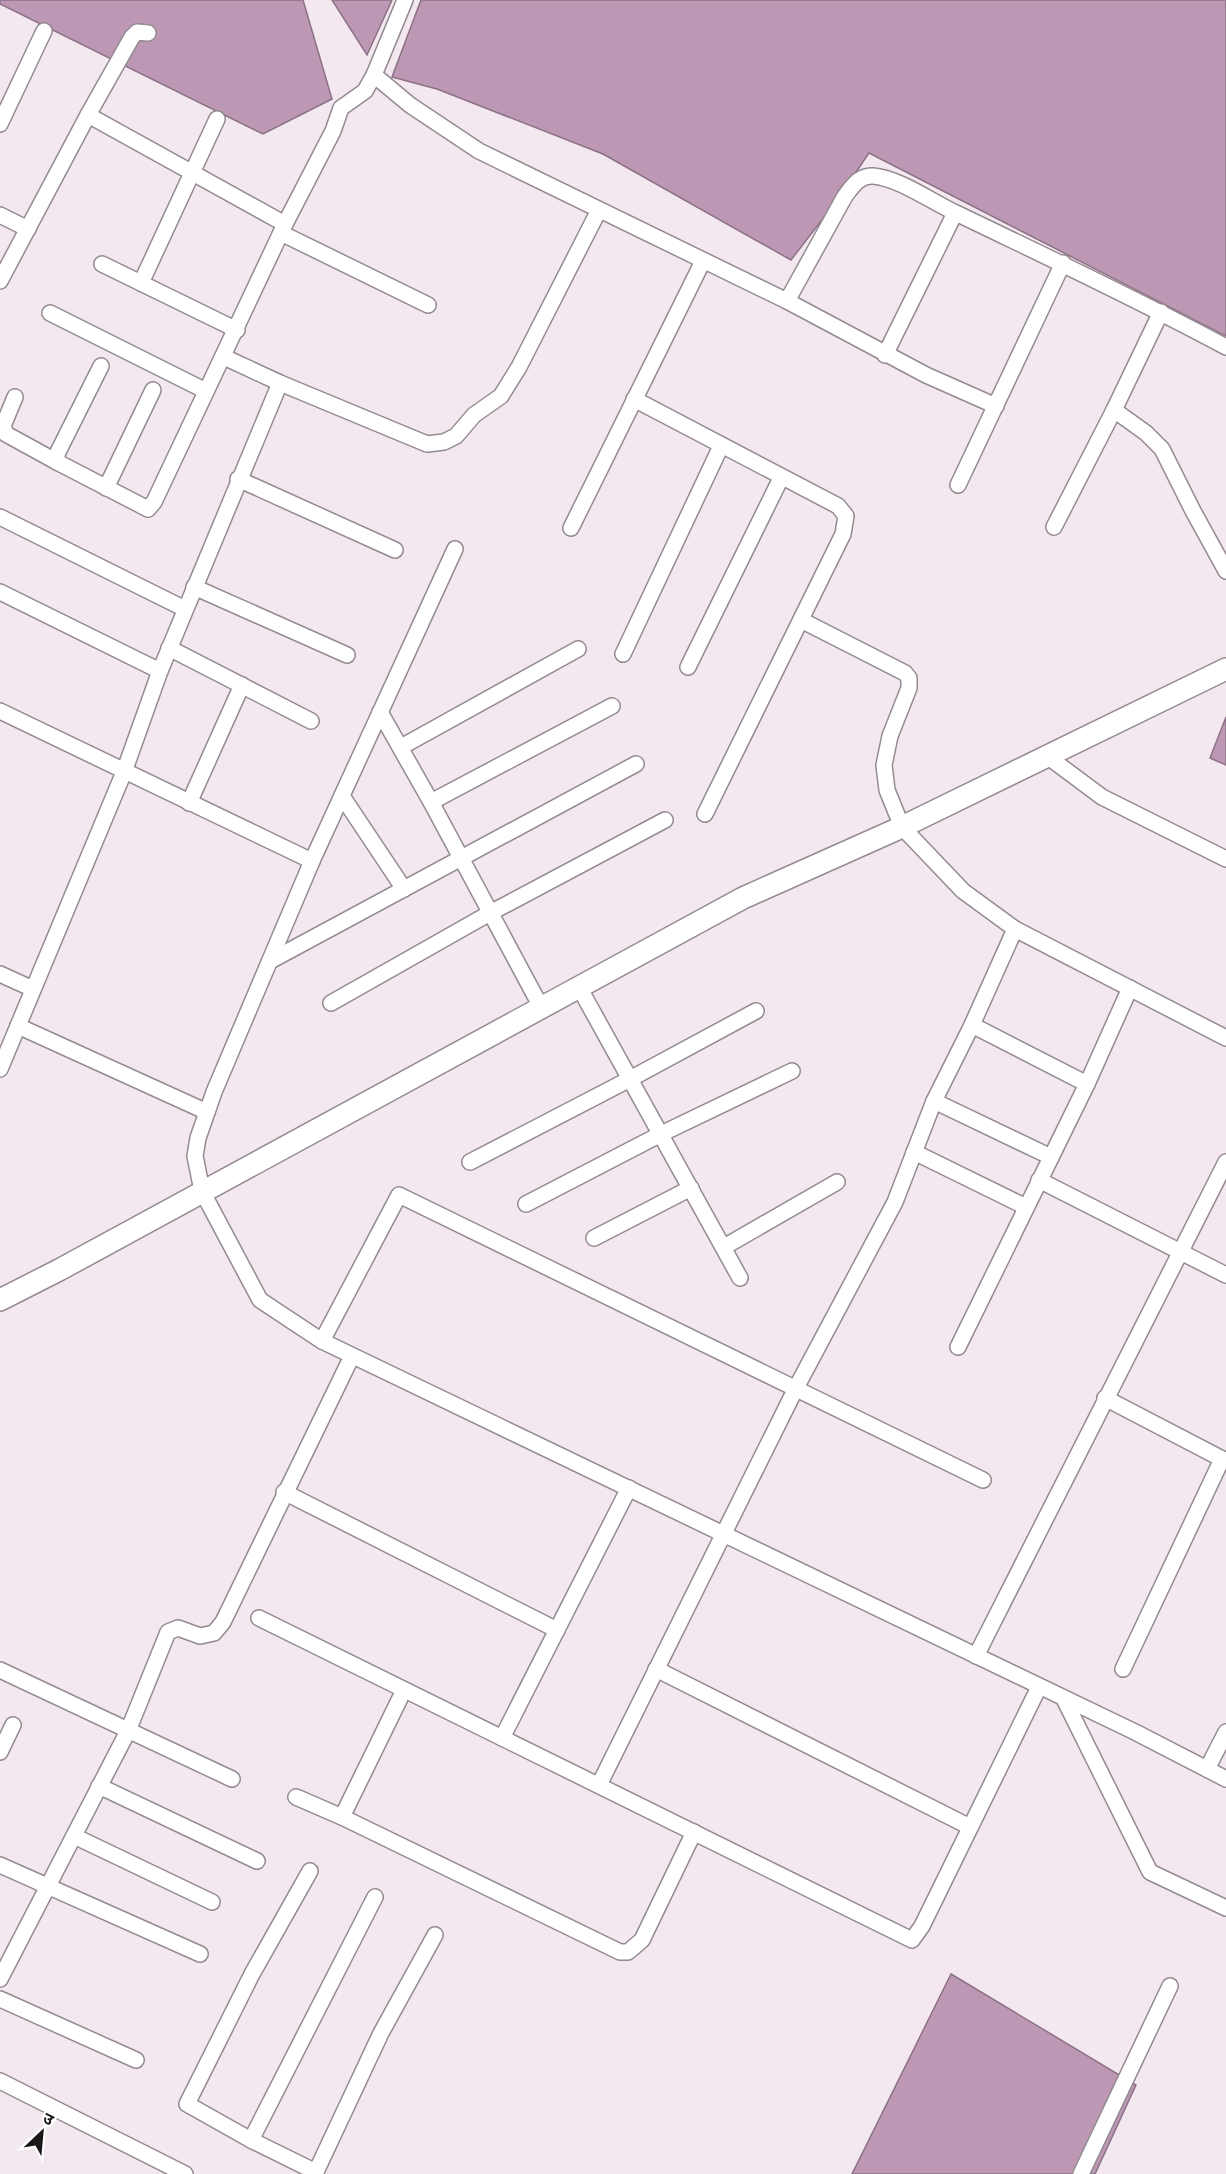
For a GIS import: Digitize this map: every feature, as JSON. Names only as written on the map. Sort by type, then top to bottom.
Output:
[{"type":"street","points":[[15,397],[3,426],[6,434],[147,509],[151,507],[283,229],[333,131],[341,108],[365,91],[374,75],[405,0]]},
{"type":"street","points":[[0,124],[44,31]]},
{"type":"street","points":[[0,282],[132,37],[136,32],[148,33]]},
{"type":"street","points":[[374,75],[410,105],[479,151],[787,301],[926,375],[996,406]]},
{"type":"street","points":[[88,115],[192,173],[283,229],[429,305]]},
{"type":"street","points":[[141,283],[217,119]]},
{"type":"street","points":[[787,301],[845,196],[855,182],[870,175],[899,184],[955,213],[1063,263],[1226,347]]},
{"type":"street","points":[[224,357],[280,383],[427,444],[444,442],[456,436],[474,415],[501,396],[519,367],[599,210]]},
{"type":"street","points":[[885,354],[955,213]]},
{"type":"street","points":[[0,215],[28,229]]},
{"type":"street","points":[[571,528],[703,261]]},
{"type":"street","points":[[958,485],[1063,263]]},
{"type":"street","points":[[102,264],[237,330]]},
{"type":"street","points":[[1054,526],[1161,312]]},
{"type":"street","points":[[50,313],[207,391]]},
{"type":"street","points":[[57,462],[57,454],[101,366]]},
{"type":"street","points":[[0,1069],[123,772],[169,648],[280,383]]},
{"type":"street","points":[[106,488],[153,390]]},
{"type":"street","points":[[634,399],[838,506],[846,516],[843,534],[705,814]]},
{"type":"street","points":[[1114,410],[1146,433],[1162,449],[1192,511],[1226,571]]},
{"type":"street","points":[[623,654],[721,446]]},
{"type":"street","points":[[688,667],[781,478]]},
{"type":"street","points":[[238,479],[395,550]]},
{"type":"street","points":[[0,517],[185,609]]},
{"type":"street","points":[[455,549],[312,861],[198,1138],[195,1156],[202,1191],[260,1300],[322,1341],[352,1356],[1135,1732],[1226,1779]]},
{"type":"street","points":[[195,587],[347,655]]},
{"type":"street","points":[[0,592],[160,671]]},
{"type":"street","points":[[801,620],[904,672],[909,678],[909,688],[890,736],[884,765],[887,790],[902,827],[963,891],[1015,929],[1226,1038]]},
{"type":"street","points":[[169,648],[311,721]]},
{"type":"street","points":[[401,747],[578,649]]},
{"type":"street","points":[[0,1300],[743,898],[902,827],[1226,669]]},
{"type":"street","points":[[189,803],[242,685]]},
{"type":"street","points":[[431,802],[612,706]]},
{"type":"street","points":[[0,711],[312,861]]},
{"type":"street","points":[[380,712],[541,1008]]},
{"type":"street","points":[[1047,756],[1102,797],[1226,859]]},
{"type":"street","points":[[272,960],[636,764]]},
{"type":"street","points":[[342,796],[404,889]]},
{"type":"street","points":[[331,1003],[490,913],[665,820]]},
{"type":"street","points":[[599,1785],[796,1388],[895,1202],[934,1101],[972,1025],[1015,929]]},
{"type":"street","points":[[0,974],[33,989]]},
{"type":"street","points":[[579,987],[740,1278]]},
{"type":"street","points":[[958,1347],[1087,1084],[1130,988]]},
{"type":"street","points":[[470,1162],[756,1011]]},
{"type":"street","points":[[972,1025],[1087,1084]]},
{"type":"street","points":[[18,1026],[207,1112]]},
{"type":"street","points":[[526,1204],[661,1134],[792,1071]]},
{"type":"street","points":[[934,1101],[1051,1157]]},
{"type":"street","points":[[914,1152],[1026,1207]]},
{"type":"street","points":[[976,1656],[1226,1162]]},
{"type":"street","points":[[1039,1180],[1226,1275]]},
{"type":"street","points":[[723,1246],[837,1182]]},
{"type":"street","points":[[594,1238],[691,1188]]},
{"type":"street","points":[[322,1341],[399,1195],[983,1480]]},
{"type":"street","points":[[0,1979],[128,1731],[168,1632],[178,1628],[200,1636],[214,1633],[223,1622],[284,1492],[352,1356]]},
{"type":"street","points":[[1105,1398],[1224,1460],[1123,1669]]},
{"type":"street","points":[[502,1738],[629,1488]]},
{"type":"street","points":[[284,1492],[557,1630]]},
{"type":"street","points":[[259,1618],[912,1940],[922,1926],[1039,1687]]},
{"type":"street","points":[[656,1669],[970,1827]]},
{"type":"street","points":[[0,1670],[232,1779]]},
{"type":"street","points":[[342,1817],[404,1690]]},
{"type":"street","points":[[1065,1699],[1150,1872],[1226,1908]]},
{"type":"street","points":[[0,1752],[13,1725]]},
{"type":"street","points":[[1207,1769],[1226,1732]]},
{"type":"street","points":[[99,1786],[257,1861]]},
{"type":"street","points":[[296,1797],[342,1817],[620,1952],[628,1952],[642,1940],[694,1832]]},
{"type":"street","points":[[74,1836],[212,1902]]},
{"type":"street","points":[[0,1864],[200,1954]]},
{"type":"street","points":[[310,1871],[252,1974],[188,2104],[251,2140],[316,2173],[381,2033],[435,1935]]},
{"type":"street","points":[[251,2140],[375,1897]]},
{"type":"street","points":[[1081,2174],[1170,1986]]},
{"type":"street","points":[[0,1999],[136,2060]]},
{"type":"street","points":[[0,2081],[186,2174]]},
{"type":"shaded area","points":[[0,0],[303,0],[332,99],[263,134],[0,4]]},
{"type":"shaded area","points":[[332,0],[392,0],[367,55]]},
{"type":"shaded area","points":[[421,0],[1226,0],[1226,336],[869,153],[835,203],[791,260],[603,154],[437,89],[392,77]]},
{"type":"shaded area","points":[[1226,717],[1226,765],[1210,758]]},
{"type":"shaded area","points":[[951,1974],[1136,2085],[1095,2174],[852,2174]]}]
